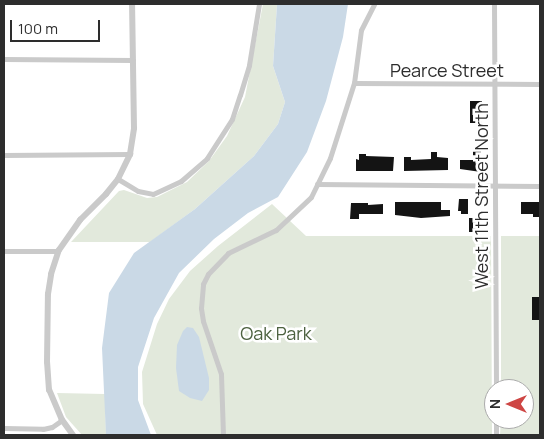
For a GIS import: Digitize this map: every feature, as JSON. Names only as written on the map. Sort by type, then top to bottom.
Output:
[{"type":"street","points":[[74,435],[62,420],[50,390],[47,362],[48,294],[51,274],[58,252],[80,220],[118,179],[130,154],[134,128],[132,4]]},
{"type":"street","points":[[118,179],[138,191],[153,194],[181,181],[207,158],[232,119],[249,65],[259,4]]},
{"type":"street","points":[[223,435],[221,374],[203,321],[201,308],[203,284],[208,274],[228,253],[276,230],[289,220],[311,197],[330,158],[354,84],[361,30],[374,4]]},
{"type":"street","name":"West 11th Street North","points":[[494,4],[496,379]]},
{"type":"street","points":[[4,59],[133,60]]},
{"type":"street","name":"Pearce Street","points":[[354,84],[540,84]]},
{"type":"street","points":[[4,155],[130,154]]},
{"type":"street","points":[[317,184],[540,186]]},
{"type":"street","points":[[4,251],[58,252]]},
{"type":"street","points":[[4,428],[43,429],[52,427],[62,420]]},
{"type":"green space","points":[[263,4],[277,4],[273,66],[285,102],[278,124],[254,156],[195,209],[150,242],[71,242],[119,191],[124,190],[147,198],[157,197],[187,182],[209,161],[227,136],[245,97]]},
{"type":"green space","name":"Oak Park","points":[[272,204],[306,236],[491,236],[492,379],[484,379],[484,429],[492,429],[492,435],[157,435],[143,404],[142,372],[157,324],[169,299],[190,271],[218,246]]},
{"type":"green space","points":[[501,236],[540,236],[540,435],[500,435],[500,429],[534,429],[534,379],[501,379]]},
{"type":"green space","points":[[57,393],[105,394],[106,435],[82,435],[66,417]]},
{"type":"water","points":[[277,4],[348,4],[343,37],[326,101],[307,152],[278,197],[248,213],[214,239],[179,273],[154,318],[138,367],[138,400],[151,435],[106,435],[102,348],[109,293],[134,253],[195,209],[254,156],[278,124],[285,102],[273,66]]},
{"type":"water","points":[[187,327],[193,328],[199,337],[209,378],[209,390],[202,401],[190,398],[179,391],[176,368],[177,345],[183,331]]},
{"type":"building","points":[[470,101],[482,101],[482,123],[470,123]]},
{"type":"building","points":[[473,148],[481,148],[481,172],[460,169],[460,160],[473,160]]},
{"type":"building","points":[[431,152],[437,152],[437,157],[448,158],[448,170],[404,171],[404,157],[411,157],[411,160],[431,159]]},
{"type":"building","points":[[359,154],[394,157],[393,171],[356,171],[356,159],[359,160]]},
{"type":"building","points":[[459,199],[468,199],[468,214],[461,214],[461,211],[458,211]]},
{"type":"building","points":[[395,202],[441,202],[441,210],[450,210],[450,216],[421,218],[395,215]]},
{"type":"building","points":[[521,202],[540,202],[540,217],[533,217],[533,214],[521,214]]},
{"type":"building","points":[[351,203],[383,204],[383,214],[359,214],[359,219],[350,219]]},
{"type":"building","points":[[469,218],[481,218],[481,232],[469,232]]},
{"type":"building","points":[[532,297],[540,297],[540,320],[532,320]]}]
